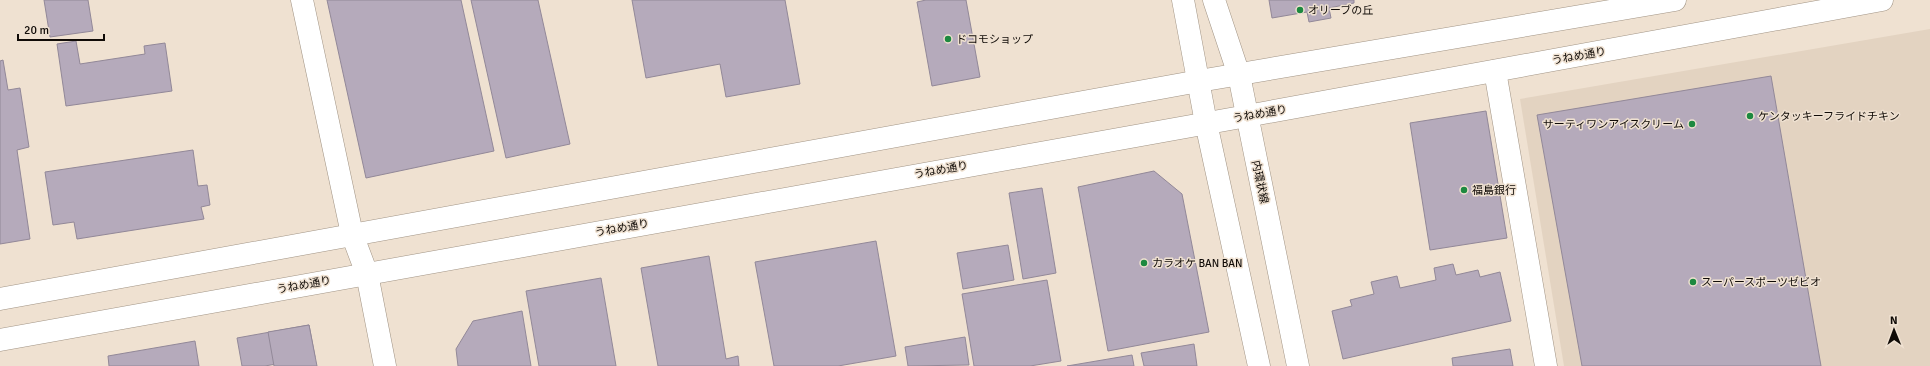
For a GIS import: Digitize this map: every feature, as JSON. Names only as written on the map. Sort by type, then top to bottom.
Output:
[{"type":"street","points":[[302,0],[352,234],[367,274],[385,366]]},
{"type":"street","points":[[1183,0],[1206,123],[1259,366]]},
{"type":"street","name":"内環状線","points":[[1214,0],[1239,75],[1298,366]]},
{"type":"street","points":[[0,299],[1199,81],[1675,0]]},
{"type":"street","name":"うねめ通り","points":[[0,340],[1495,71],[1847,3],[1882,0]]},
{"type":"street","points":[[1495,71],[1546,366]]},
{"type":"shaded area","points":[[1930,29],[1930,366],[1564,366],[1520,99]]},
{"type":"building","points":[[44,0],[88,0],[93,31],[50,37]]},
{"type":"building","points":[[327,0],[461,0],[494,151],[366,178]]},
{"type":"building","points":[[471,0],[538,0],[570,144],[506,158]]},
{"type":"building","points":[[632,0],[785,0],[800,84],[726,97],[720,64],[646,78]]},
{"type":"building","name":"ドコモショップ","points":[[926,0],[966,0],[980,77],[932,86],[917,2]]},
{"type":"building","name":"オリーブの丘","points":[[1269,0],[1354,0],[1354,3],[1329,8],[1331,18],[1309,22],[1307,12],[1272,18]]},
{"type":"building","points":[[76,41],[80,64],[145,54],[144,46],[165,43],[172,91],[66,106],[57,44]]},
{"type":"building","points":[[3,60],[8,90],[20,88],[29,147],[17,150],[30,239],[0,244],[0,61]]},
{"type":"building","points":[[1771,76],[1821,366],[1582,366],[1537,115]]},
{"type":"building","points":[[1486,111],[1507,238],[1430,250],[1410,123]]},
{"type":"building","points":[[193,150],[198,186],[207,185],[210,205],[201,207],[204,219],[77,239],[74,222],[53,225],[45,172]]},
{"type":"building","name":"カラオケ BAN BAN","points":[[1154,171],[1182,194],[1209,332],[1108,351],[1078,187]]},
{"type":"building","points":[[1042,188],[1056,273],[1023,279],[1009,193]]},
{"type":"building","points":[[876,241],[896,356],[838,366],[774,366],[755,262]]},
{"type":"building","points":[[1008,245],[1014,280],[963,289],[957,253]]},
{"type":"building","points":[[709,256],[726,359],[738,356],[739,366],[658,366],[641,268]]},
{"type":"building","points":[[1453,264],[1456,275],[1478,270],[1480,277],[1500,272],[1511,321],[1343,359],[1332,311],[1352,306],[1350,300],[1374,294],[1371,282],[1397,276],[1400,288],[1436,280],[1434,268]]},
{"type":"building","points":[[601,278],[616,366],[539,366],[526,291]]},
{"type":"building","points":[[1047,280],[1061,361],[1030,366],[974,366],[962,294]]},
{"type":"building","points":[[522,311],[531,366],[458,366],[456,349],[473,321]]},
{"type":"building","points":[[309,325],[315,357],[265,366],[242,366],[237,338]]},
{"type":"building","points":[[309,325],[317,366],[274,366],[268,332]]},
{"type":"building","points":[[965,337],[969,365],[908,366],[905,347]]},
{"type":"building","points":[[195,341],[199,366],[109,366],[108,356]]},
{"type":"building","points":[[1194,344],[1197,366],[1144,366],[1141,353]]},
{"type":"building","points":[[1510,349],[1513,366],[1453,366],[1452,358]]},
{"type":"building","points":[[1132,355],[1134,366],[1067,366]]},
{"type":"place","name":"オリーブの丘","points":[[1300,10]]},
{"type":"place","name":"ドコモショップ","points":[[948,39]]},
{"type":"place","name":"ケンタッキーフライドチキン","points":[[1750,116]]},
{"type":"place","name":"サーティワンアイスクリーム","points":[[1692,124]]},
{"type":"place","name":"福島銀行","points":[[1464,190]]},
{"type":"place","name":"カラオケ BAN BAN","points":[[1144,263]]},
{"type":"place","name":"スーパースポーツゼビオ","points":[[1693,282]]}]
